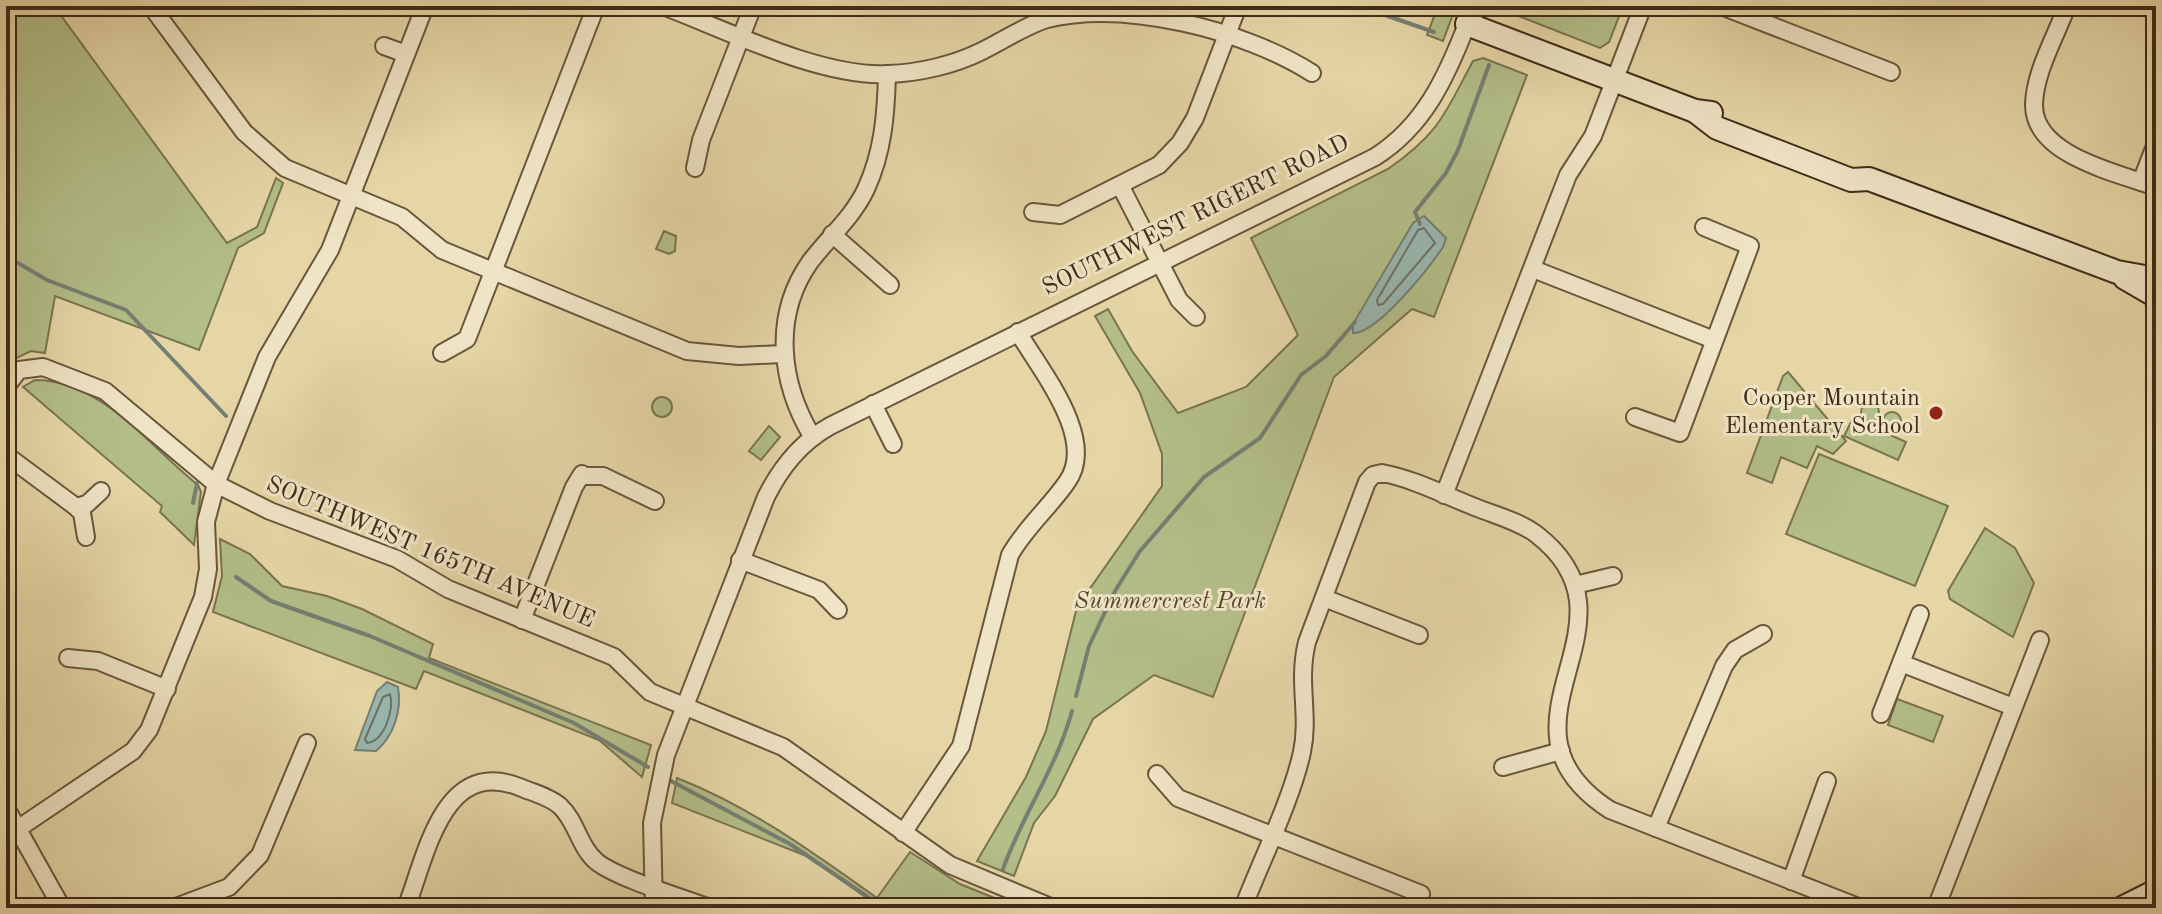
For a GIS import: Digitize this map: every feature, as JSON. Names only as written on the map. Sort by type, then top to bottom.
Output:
[{"type":"main road","points":[[1470,15],[1615,80],[1695,111],[1749,124],[1856,167],[1869,179],[2117,272],[2156,279]]},
{"type":"main road","points":[[2117,272],[2139,289],[2156,296]]},
{"type":"main road","points":[[2122,908],[2156,891]]},
{"type":"street","points":[[151,6],[236,121],[273,159],[312,183],[352,195],[402,217],[442,250],[687,351],[739,356],[782,354]]},
{"type":"street","points":[[19,828],[133,751],[149,730],[203,597],[208,569],[206,522],[216,484],[267,357],[330,250],[425,6]]},
{"type":"street","points":[[442,353],[467,339],[596,6]]},
{"type":"street","points":[[663,6],[823,66],[887,74],[942,66],[979,53],[1048,18],[1084,11],[1121,9],[1160,13],[1227,35],[1289,58],[1312,73]]},
{"type":"street","points":[[695,168],[701,140],[753,6]]},
{"type":"street","points":[[1033,212],[1060,215],[1121,187],[1159,165],[1180,143],[1195,118],[1238,6]]},
{"type":"street","points":[[1444,495],[1568,175],[1593,136],[1643,6]]},
{"type":"street","points":[[1721,6],[1891,72]]},
{"type":"street","points":[[2067,6],[2038,83],[2034,107],[2041,129],[2062,152],[2148,184],[2156,143]]},
{"type":"street","name":"SOUTHWEST RIGERT ROAD","points":[[654,908],[650,851],[656,793],[684,706],[775,479],[812,436],[1375,157],[1401,139],[1436,94],[1470,15]]},
{"type":"street","points":[[384,46],[406,54]]},
{"type":"street","points":[[812,436],[791,394],[782,354],[796,286],[865,191],[877,161],[886,121],[887,74]]},
{"type":"street","points":[[1121,187],[1179,300],[1196,317]]},
{"type":"street","points":[[1635,417],[1680,433],[1750,246],[1704,227]]},
{"type":"street","points":[[832,234],[890,285]]},
{"type":"street","points":[[1533,269],[1714,340]]},
{"type":"street","points":[[903,833],[961,746],[1010,555],[1017,542],[1068,482],[1076,461],[1072,423],[1018,332]]},
{"type":"street","name":"SOUTHWEST 165TH AVENUE","points":[[6,387],[12,375],[19,370],[43,367],[105,391],[216,484],[270,511],[397,559],[434,582],[614,657],[650,692],[783,747],[964,873],[1053,908]]},
{"type":"street","points":[[873,404],[893,444]]},
{"type":"street","points":[[6,455],[82,513],[86,537]]},
{"type":"street","points":[[522,620],[574,487],[582,475],[603,476],[655,501]]},
{"type":"street","points":[[1243,908],[1302,754],[1306,727],[1301,665],[1367,482],[1373,475],[1392,475],[1534,532],[1562,563],[1575,585],[1579,637],[1558,703],[1556,731],[1570,770],[1592,797],[1610,810],[1861,908]]},
{"type":"street","points":[[76,507],[87,504],[101,491]]},
{"type":"street","points":[[740,560],[819,590],[838,610]]},
{"type":"street","points":[[1575,585],[1613,576]]},
{"type":"street","points":[[1324,598],[1419,635]]},
{"type":"street","points":[[1881,714],[1920,614]]},
{"type":"street","points":[[1656,828],[1724,666],[1735,650],[1763,634]]},
{"type":"street","points":[[1936,908],[2040,640]]},
{"type":"street","points":[[68,658],[98,661],[167,689]]},
{"type":"street","points":[[1901,663],[2013,707]]},
{"type":"street","points":[[173,908],[232,893],[260,855],[307,743]]},
{"type":"street","points":[[1503,767],[1561,751]]},
{"type":"street","points":[[1157,774],[1178,798],[1270,837],[1421,894]]},
{"type":"street","points":[[406,908],[444,808],[463,789],[495,780],[507,782],[559,805],[573,823],[584,848],[598,863],[710,908]]},
{"type":"street","points":[[1791,881],[1827,781]]},
{"type":"street","points":[[6,808],[62,908]]},
{"type":"green space","points":[[6,6],[54,6],[227,243],[257,227],[276,178],[283,183],[264,233],[238,248],[199,350],[55,296],[45,353],[31,351],[6,363]]},
{"type":"green space","points":[[1438,6],[1456,6],[1443,41],[1427,35]]},
{"type":"green space","points":[[1493,6],[1623,6],[1609,42],[1600,48]]},
{"type":"green space","name":"Summercrest Park","points":[[1483,58],[1527,75],[1434,317],[1412,309],[1334,377],[1213,697],[1154,675],[1093,719],[1055,796],[1034,823],[1014,876],[977,861],[1026,777],[1046,731],[1077,607],[1162,486],[1162,454],[1140,393],[1095,316],[1108,309],[1132,351],[1178,413],[1246,387],[1298,335],[1251,238],[1388,169],[1405,156],[1440,121],[1473,61]]},
{"type":"green space","points":[[664,231],[676,236],[675,251],[669,254],[656,249]]},
{"type":"green space","points":[[1788,372],[1846,441],[1833,454],[1817,446],[1807,468],[1781,457],[1772,483],[1747,473],[1783,376]]},
{"type":"green space","points":[[35,380],[59,383],[103,403],[198,485],[201,492],[194,545],[160,512],[162,506],[23,387]]},
{"type":"green space","points":[[662,397],[669,400],[672,407],[669,414],[662,417],[655,414],[652,407],[655,400]]},
{"type":"green space","points":[[1866,403],[1874,403],[1879,412],[1877,419],[1866,421],[1861,416],[1861,408]]},
{"type":"green space","points":[[1888,412],[1896,412],[1901,421],[1899,428],[1888,430],[1883,425],[1883,417]]},
{"type":"green space","points":[[1853,418],[1906,442],[1898,460],[1844,436]]},
{"type":"green space","points":[[769,426],[780,437],[761,460],[749,451]]},
{"type":"green space","points":[[1819,454],[1948,506],[1915,586],[1786,534]]},
{"type":"green space","points":[[1985,528],[2015,548],[2034,583],[2013,637],[1950,599],[1948,591]]},
{"type":"green space","points":[[220,539],[250,554],[282,586],[327,596],[362,609],[433,644],[429,658],[651,745],[642,777],[599,740],[424,671],[416,689],[213,612],[222,576]]},
{"type":"green space","points":[[1897,699],[1943,716],[1933,742],[1888,725]]},
{"type":"green space","points":[[677,778],[756,817],[877,898],[910,852],[960,884],[1019,908],[881,908],[809,857],[672,803]]},
{"type":"water","points":[[1424,216],[1446,238],[1443,247],[1415,284],[1388,312],[1375,323],[1353,333],[1353,324],[1413,223]]},
{"type":"water","points":[[387,682],[398,687],[399,696],[398,713],[392,730],[376,751],[355,750],[377,691]]},
{"type":"waterway","points":[[1359,6],[1434,32]]},
{"type":"waterway","points":[[1509,10],[1512,6]]},
{"type":"waterway","points":[[1420,224],[1415,212],[1446,173],[1458,150],[1489,65]]},
{"type":"waterway","points":[[6,256],[47,280],[126,310],[226,416]]},
{"type":"waterway","points":[[1076,696],[1089,646],[1115,591],[1140,551],[1204,477],[1260,438],[1301,375],[1326,356],[1355,322]]},
{"type":"waterway","points":[[193,503],[197,483]]},
{"type":"waterway","points":[[236,577],[271,601],[370,636],[574,723],[648,767]]},
{"type":"waterway","points":[[1003,869],[1058,752],[1072,711]]},
{"type":"waterway","points":[[671,781],[790,844],[884,908]]},
{"type":"place","name":"Cooper Mountain Elementary School","points":[[1936,413]]}]
